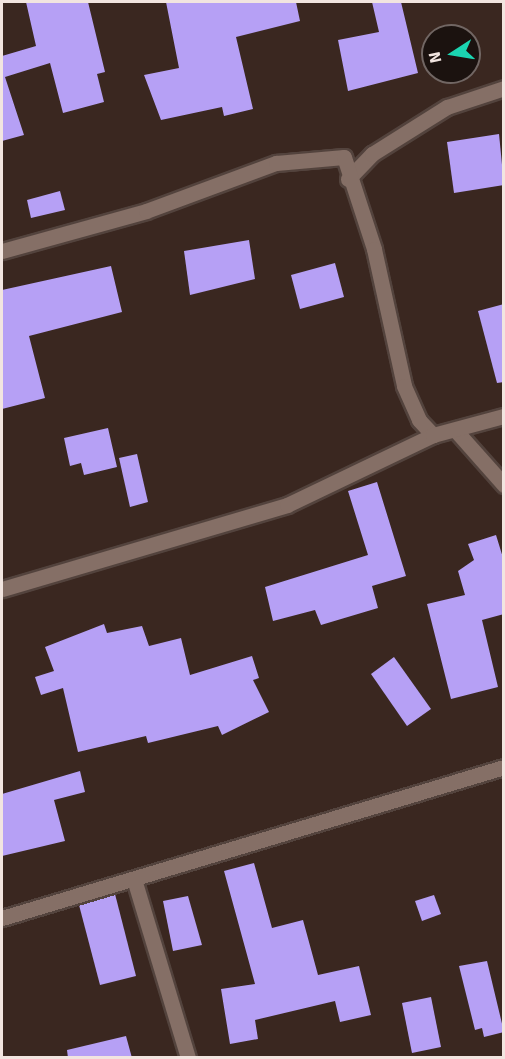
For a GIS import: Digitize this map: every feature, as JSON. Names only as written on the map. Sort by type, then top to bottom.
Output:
[{"type":"street","points":[[348,179],[372,154],[447,107],[504,88]]},
{"type":"street","points":[[2,251],[146,210],[276,163],[344,157],[348,179],[375,249],[404,386],[419,420],[433,435]]},
{"type":"street","points":[[2,589],[287,505],[433,435],[457,432],[504,417]]},
{"type":"street","points":[[457,432],[504,485]]},
{"type":"street","points":[[2,918],[504,766]]},
{"type":"street","points":[[134,879],[188,1058]]},
{"type":"building","points":[[26,2],[88,2],[105,72],[97,74],[104,102],[63,113],[50,63],[5,77],[24,135],[2,141],[2,56],[36,46]]},
{"type":"building","points":[[166,2],[296,2],[300,21],[236,37],[253,109],[224,116],[222,107],[161,120],[144,75],[179,68]]},
{"type":"building","points":[[372,2],[401,2],[418,73],[348,91],[338,40],[379,32]]},
{"type":"building","points":[[499,134],[504,185],[454,193],[447,142]]},
{"type":"building","points":[[60,191],[65,210],[31,218],[27,200]]},
{"type":"building","points":[[249,240],[255,279],[190,295],[184,251]]},
{"type":"building","points":[[335,263],[344,297],[300,309],[291,275]]},
{"type":"building","points":[[111,266],[122,312],[29,336],[45,398],[2,409],[2,290]]},
{"type":"building","points":[[504,304],[504,382],[497,383],[478,311]]},
{"type":"building","points":[[108,428],[117,467],[84,475],[81,463],[70,466],[64,438]]},
{"type":"building","points":[[137,454],[148,502],[130,507],[119,458]]},
{"type":"building","points":[[377,482],[406,576],[372,586],[378,608],[321,625],[315,610],[273,621],[265,587],[368,555],[348,491]]},
{"type":"building","points":[[496,535],[504,561],[504,614],[482,620],[498,687],[451,699],[427,604],[465,595],[458,571],[474,560],[468,544]]},
{"type":"building","points":[[104,624],[107,633],[142,626],[149,646],[181,638],[190,675],[252,656],[259,678],[253,680],[269,712],[222,735],[218,726],[148,743],[146,736],[78,752],[63,688],[41,695],[35,677],[54,671],[45,647]]},
{"type":"building","points":[[394,657],[431,709],[407,726],[371,674]]},
{"type":"building","points":[[80,771],[85,792],[54,800],[65,841],[2,856],[2,794]]},
{"type":"building","points":[[254,863],[272,928],[303,920],[318,975],[359,966],[371,1015],[340,1022],[335,1001],[255,1020],[258,1039],[230,1044],[221,989],[255,984],[224,871]]},
{"type":"building","points":[[115,894],[136,976],[100,985],[79,905]]},
{"type":"building","points":[[434,895],[441,914],[422,921],[415,901]]},
{"type":"building","points":[[188,896],[202,945],[173,951],[163,901]]},
{"type":"building","points":[[487,961],[504,1032],[484,1037],[482,1028],[475,1030],[459,966]]},
{"type":"building","points":[[431,997],[441,1047],[412,1053],[402,1003]]},
{"type":"building","points":[[126,1036],[132,1058],[68,1058],[67,1050]]}]
